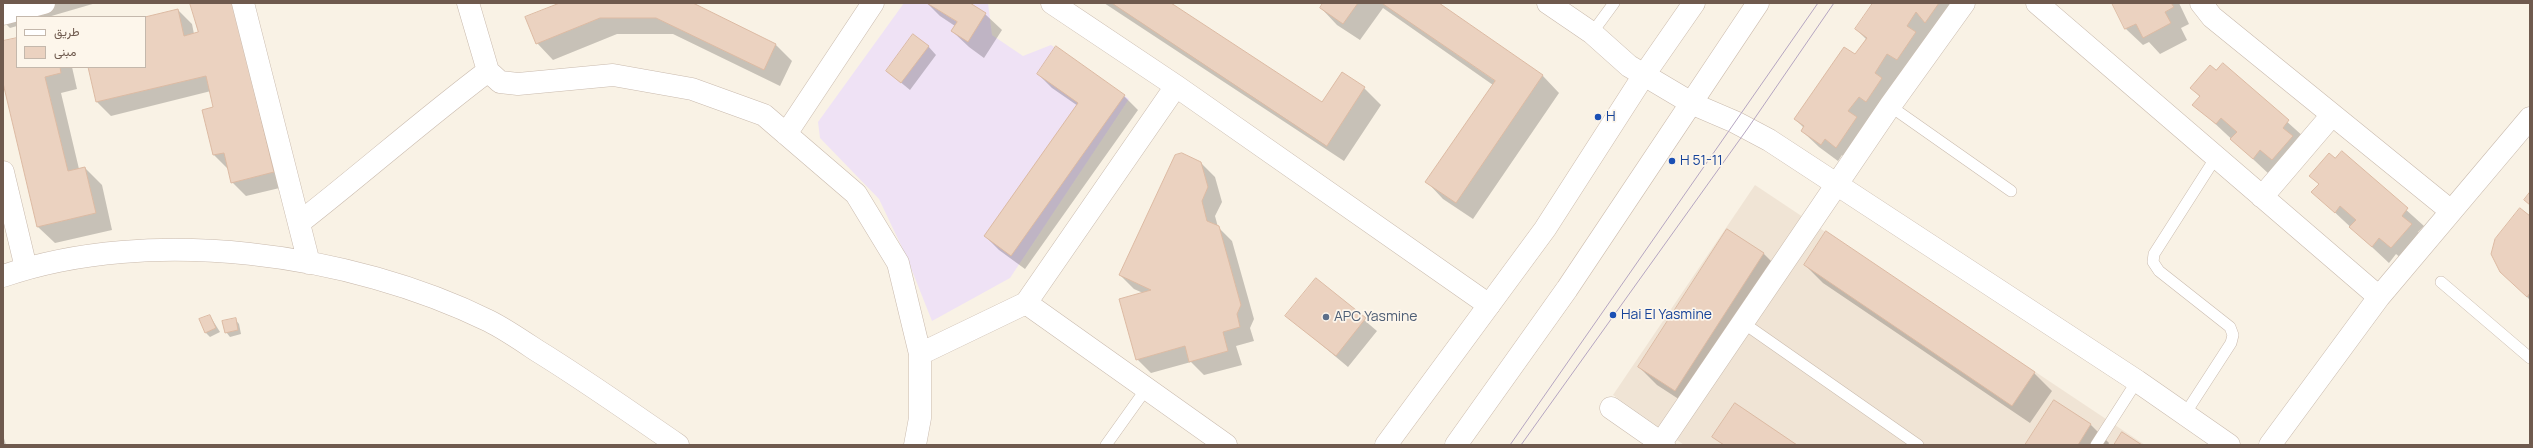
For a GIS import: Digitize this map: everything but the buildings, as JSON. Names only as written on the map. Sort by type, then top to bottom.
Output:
[{"type":"street","points":[[3,14],[44,3]]},
{"type":"street","points":[[243,3],[309,263]]},
{"type":"street","points":[[468,3],[488,71],[500,82],[512,84],[613,75],[692,89],[764,115],[856,194],[898,263],[920,354],[920,418],[915,445]]},
{"type":"street","points":[[1052,3],[1176,86],[1489,306]]},
{"type":"street","points":[[1548,3],[1592,33],[1629,66],[1693,104],[1748,128],[2137,381],[2229,445]]},
{"type":"street","points":[[1386,445],[1545,229],[1644,75],[1694,3]]},
{"type":"street","points":[[1456,445],[1568,289],[1693,104],[1758,3]]},
{"type":"street","points":[[1611,408],[1662,444],[1742,322],[1837,186],[1890,106],[1964,3]]},
{"type":"street","points":[[2037,3],[2378,297]]},
{"type":"street","points":[[2201,3],[2212,17],[2451,211]]},
{"type":"street","points":[[786,134],[864,5]]},
{"type":"street","points":[[299,223],[372,165],[427,117],[488,71]]},
{"type":"street","points":[[920,354],[1026,303],[1176,86]]},
{"type":"street","points":[[2262,197],[2332,115]]},
{"type":"street","points":[[2270,445],[2378,297],[2530,118]]},
{"type":"street","points":[[3,172],[26,268]]},
{"type":"street","points":[[3,276],[26,268],[95,255],[150,251],[206,251],[266,255],[309,263],[434,297],[490,322],[570,371],[678,445]]},
{"type":"street","points":[[1026,303],[1226,445]]},
{"type":"lane","points":[[1592,33],[1614,3]]},
{"type":"lane","points":[[1890,106],[2011,191]]},
{"type":"lane","points":[[2185,414],[2231,343],[2232,336],[2230,327],[2158,271],[2153,262],[2154,254],[2216,157]]},
{"type":"lane","points":[[2441,282],[2530,358]]},
{"type":"lane","points":[[1742,322],[1918,445]]},
{"type":"lane","points":[[2096,445],[2137,381]]},
{"type":"lane","points":[[1106,445],[1146,389]]},
{"type":"shaded area","points":[[904,3],[988,3],[992,35],[1023,56],[1051,45],[1129,99],[1010,278],[932,321],[907,258],[879,199],[820,138],[818,122]]},
{"type":"shaded area","points":[[1755,185],[2145,445],[1684,445],[1613,395]]},
{"type":"tram line","points":[[1510,445],[1818,3]]},
{"type":"tram line","points":[[1521,445],[1748,128],[1834,3]]},
{"type":"place","name":"H","points":[[1598,117]]},
{"type":"place","name":"H 51-11","points":[[1672,161]]},
{"type":"place","name":"Hai El Yasmine","points":[[1613,315]]},
{"type":"place","name":"APC Yasmine","points":[[1326,317]]}]
